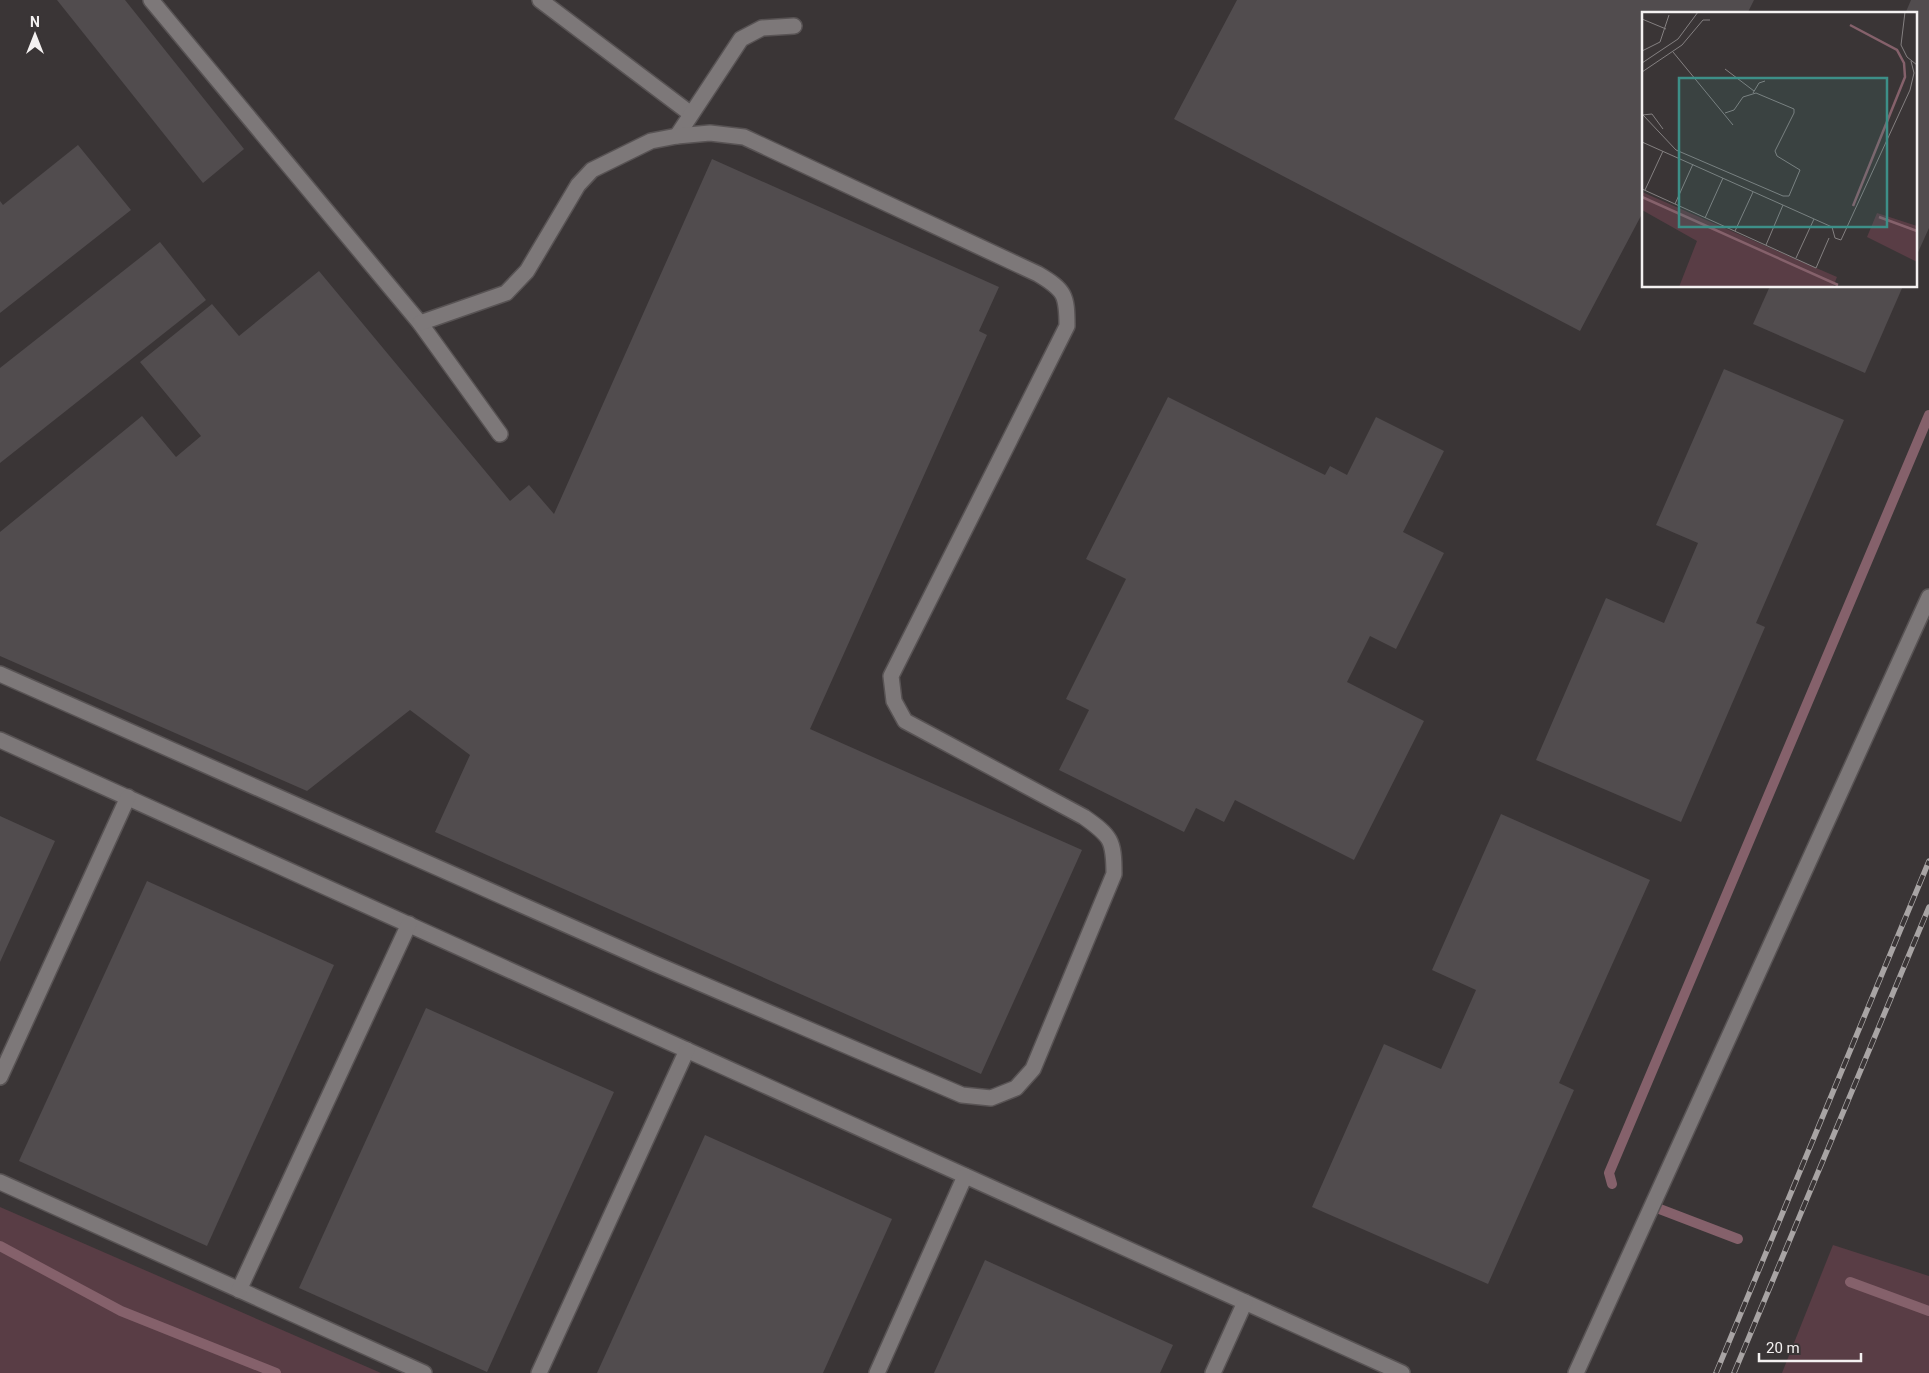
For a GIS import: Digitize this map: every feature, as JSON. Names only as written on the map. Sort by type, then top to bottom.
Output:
[{"type":"lane","points":[[151,0],[420,324],[500,434]]},
{"type":"lane","points":[[540,0],[691,114]]},
{"type":"lane","points":[[677,136],[741,39],[762,28],[794,26]]},
{"type":"lane","points":[[0,674],[653,963],[962,1095],[990,1098],[1016,1088],[1033,1069],[1107,892],[1114,874],[1114,850],[1105,832],[1084,817],[905,721],[894,701],[891,676],[1066,326],[1066,305],[1058,286],[1038,274],[744,137],[710,133],[651,141],[592,170],[578,185],[527,271],[506,293],[420,324]]},
{"type":"lane","points":[[1576,1373],[1929,598]]},
{"type":"lane","points":[[0,740],[1402,1373]]},
{"type":"lane","points":[[0,1077],[128,797]]},
{"type":"lane","points":[[239,1290],[409,924]]},
{"type":"lane","points":[[539,1373],[687,1050]]},
{"type":"lane","points":[[876,1373],[965,1176]]},
{"type":"lane","points":[[0,1182],[424,1373]]},
{"type":"lane","points":[[1213,1373],[1245,1302]]},
{"type":"shaded area","points":[[0,1207],[381,1373],[0,1373]]},
{"type":"shaded area","points":[[1833,1245],[1929,1276],[1929,1373],[1782,1373]]},
{"type":"building","points":[[57,0],[125,0],[244,149],[203,183]]},
{"type":"building","points":[[1237,0],[1754,0],[1748,12],[1642,12],[1642,214],[1580,331],[1174,119]]},
{"type":"building","points":[[1911,0],[1929,0],[1929,228],[1916,257],[1916,12],[1906,12]]},
{"type":"building","points":[[78,145],[131,210],[0,313],[0,201],[3,205]]},
{"type":"building","points":[[712,159],[999,287],[979,331],[987,335],[810,729],[1082,850],[981,1074],[435,832],[470,755],[410,710],[307,791],[0,656],[0,532],[142,416],[176,457],[201,436],[140,362],[212,304],[239,336],[319,271],[510,501],[529,485],[554,514]]},
{"type":"building","points":[[160,242],[206,300],[0,463],[0,368]]},
{"type":"building","points":[[1769,288],[1902,288],[1865,373],[1753,324]]},
{"type":"building","points":[[1724,369],[1844,420],[1756,623],[1765,627],[1681,822],[1536,760],[1606,598],[1664,623],[1698,543],[1656,525]]},
{"type":"building","points":[[1168,397],[1325,475],[1330,466],[1347,475],[1376,417],[1444,451],[1403,532],[1444,553],[1396,649],[1370,636],[1347,682],[1424,721],[1354,860],[1235,800],[1224,822],[1196,808],[1184,832],[1059,770],[1089,710],[1066,699],[1126,579],[1086,559]]},
{"type":"building","points":[[1501,814],[1650,880],[1559,1083],[1574,1090],[1488,1284],[1312,1207],[1384,1044],[1441,1069],[1476,990],[1432,970]]},
{"type":"building","points":[[0,816],[55,841],[0,962]]},
{"type":"building","points":[[147,881],[334,965],[207,1246],[19,1161]]},
{"type":"building","points":[[426,1008],[614,1092],[487,1372],[299,1288]]},
{"type":"building","points":[[705,1135],[892,1219],[823,1373],[597,1373]]},
{"type":"building","points":[[985,1260],[1173,1345],[1160,1373],[934,1373]]},
{"type":"waterway","points":[[1612,1184],[1609,1173],[1929,415]]},
{"type":"waterway","points":[[1657,1208],[1738,1239]]},
{"type":"waterway","points":[[0,1246],[121,1311],[276,1373]]},
{"type":"waterway","points":[[1850,1282],[1929,1311]]},
{"type":"railway","points":[[1716,1373],[1929,861]]},
{"type":"railway","points":[[1734,1373],[1929,907]]}]
